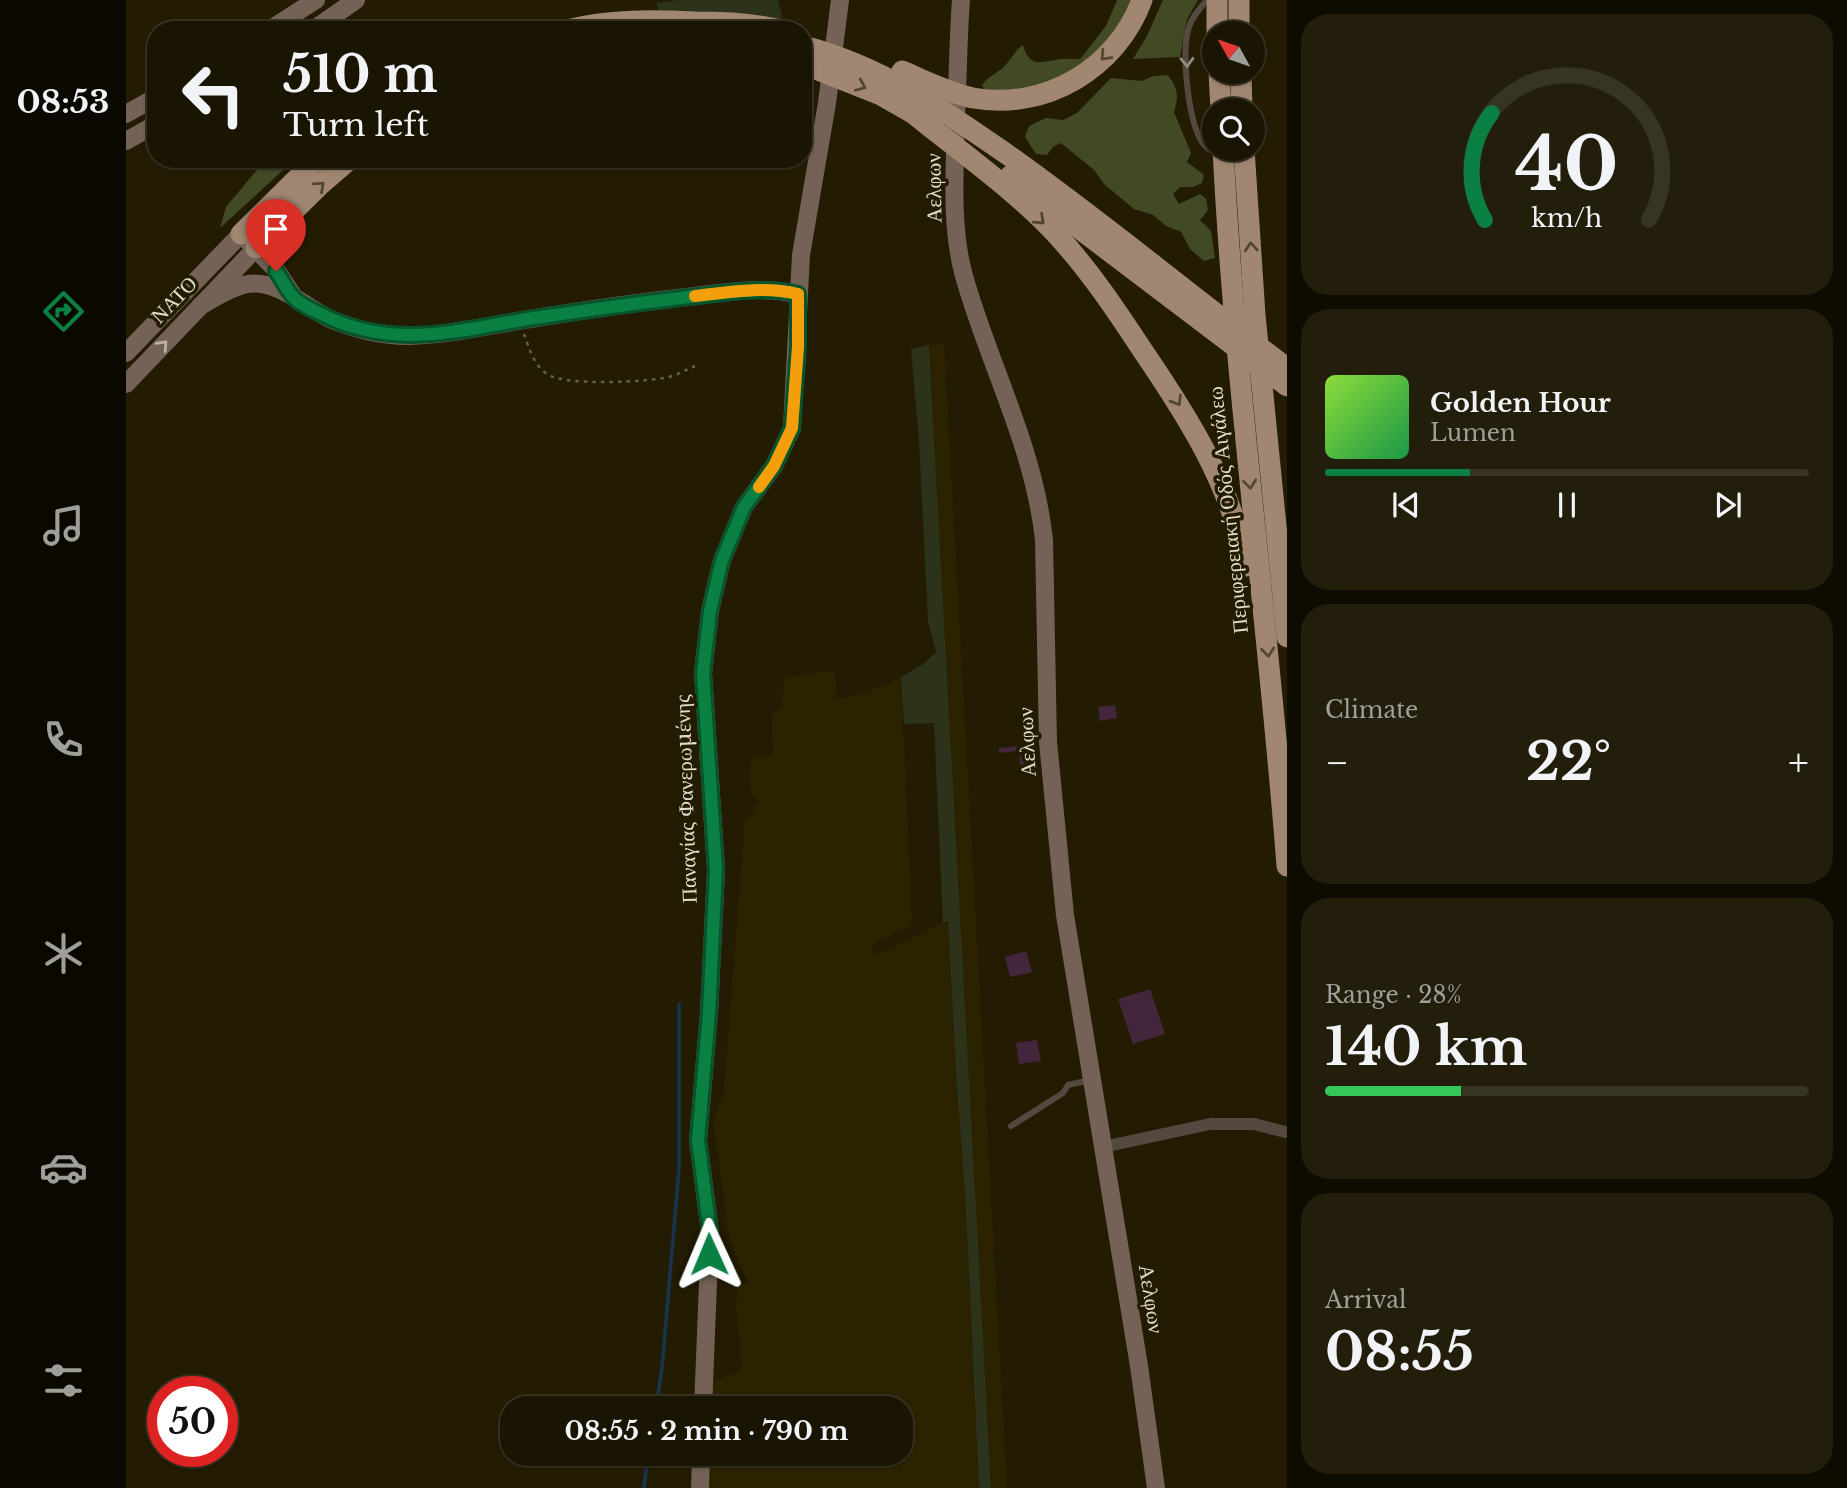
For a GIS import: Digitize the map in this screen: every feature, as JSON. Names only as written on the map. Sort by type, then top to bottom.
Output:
[{"type":"highway","points":[[812,38],[972,98],[1017,99],[1033,97],[1070,84],[1091,71],[1126,31],[1142,0]]},
{"type":"highway","points":[[1217,0],[1217,21]]},
{"type":"highway","points":[[1238,0],[1239,21]]},
{"type":"highway","points":[[635,21],[671,21]]},
{"type":"highway","points":[[812,49],[890,78],[944,109],[971,145],[1082,264],[1176,400],[1206,453],[1236,520],[1248,574],[1263,607]]},
{"type":"highway","points":[[812,67],[881,94],[1061,192],[1287,368]]},
{"type":"highway","points":[[971,145],[1287,386]]},
{"type":"highway","name":"Περιφερειακή Οδός Αιγάλεω","points":[[1224,161],[1242,416],[1287,866]]},
{"type":"highway","points":[[1245,161],[1265,430],[1287,637]]},
{"type":"highway","points":[[243,247],[309,168]]},
{"type":"highway","points":[[243,247],[340,168]]},
{"type":"highway","points":[[1274,512],[1287,544]]},
{"type":"street","points":[[283,21],[316,0]]},
{"type":"street","points":[[326,21],[356,0]]},
{"type":"street","name":"Παναγίας Φανερωμένης","points":[[703,1396],[710,1232],[698,1140],[709,1013],[716,870],[703,673],[710,611],[722,560],[744,507],[774,466],[792,428],[801,255],[827,103],[840,0]]},
{"type":"street","name":"Αελφων","points":[[961,0],[954,183],[963,273],[1025,447],[1041,508],[1048,743],[1065,915],[1156,1488]]},
{"type":"street","points":[[126,114],[147,102]]},
{"type":"street","points":[[126,141],[147,129]]},
{"type":"street","points":[[243,247],[276,289]]},
{"type":"street","points":[[243,247],[276,271],[294,298]]},
{"type":"street","name":"ΝΑΤΟ","points":[[126,384],[200,306],[243,247]]},
{"type":"street","name":"ΝΑΤΟ","points":[[126,353],[243,247]]},
{"type":"street","points":[[200,306],[229,290],[250,284],[276,289],[332,319],[353,327],[404,336],[469,331],[624,304],[754,289],[777,289],[798,294]]},
{"type":"street","points":[[1103,1147],[1210,1124],[1254,1125],[1285,1132]]},
{"type":"street","points":[[700,1488],[701,1466]]},
{"type":"lane","points":[[1202,143],[1194,121],[1187,73],[1188,29],[1208,0]]},
{"type":"lane","points":[[1012,1126],[1063,1093],[1068,1085],[1092,1080]]},
{"type":"path","points":[[520,320],[533,358],[549,375],[561,379],[594,381],[661,378],[695,366]]},
{"type":"shaded area","points":[[944,344],[1007,1488],[991,1488],[929,345]]},
{"type":"shaded area","points":[[834,670],[837,699],[867,692],[901,677],[912,925],[871,945],[876,955],[948,920],[966,1210],[979,1488],[708,1488],[709,1466],[913,1466],[913,1396],[711,1396],[712,1382],[742,1370],[736,1305],[738,1287],[748,1283],[730,1242],[713,1121],[724,1091],[745,821],[760,801],[750,792],[751,760],[773,753],[772,711],[782,708],[784,678]]},
{"type":"green space","points":[[678,0],[778,0],[783,20],[658,12],[657,3]]},
{"type":"green space","points":[[1117,0],[1136,0],[1088,67],[1054,87],[986,93],[982,85],[1023,45],[1028,57],[1035,62],[1080,59],[1106,26]]},
{"type":"green space","points":[[1163,0],[1198,0],[1187,19],[1180,57],[1133,59],[1147,36]]},
{"type":"green space","points":[[1168,75],[1177,93],[1174,112],[1191,153],[1187,162],[1204,175],[1202,183],[1193,187],[1180,187],[1173,194],[1179,204],[1200,194],[1206,199],[1208,210],[1200,220],[1211,231],[1215,258],[1204,261],[1190,249],[1181,232],[1166,226],[1153,215],[1134,209],[1104,184],[1094,170],[1061,143],[1053,147],[1047,155],[1036,154],[1025,137],[1029,126],[1046,118],[1063,120],[1077,113],[1111,78],[1142,81],[1153,76]]},
{"type":"green space","points":[[258,168],[285,168],[220,228],[226,207]]},
{"type":"green space","points":[[929,345],[991,1488],[979,1488],[966,1210],[948,921],[943,923],[934,723],[904,724],[901,677],[922,665],[936,652],[928,621],[919,440],[911,349]]},
{"type":"building","points":[[1115,705],[1117,718],[1100,721],[1098,707]]},
{"type":"building","points":[[1033,745],[1035,765],[1020,766],[1019,751],[999,753],[999,748]]},
{"type":"building","points":[[1026,951],[1032,972],[1010,977],[1005,957]]},
{"type":"building","points":[[1150,989],[1165,1034],[1133,1044],[1118,999]]},
{"type":"building","points":[[1037,1040],[1041,1061],[1019,1064],[1016,1043]]},
{"type":"waterway","points":[[658,1396],[679,1169],[679,1004]]},
{"type":"waterway","points":[[644,1488],[647,1466]]},
{"type":"slow traffic","points":[[695,296],[754,289],[777,289],[798,294],[798,347],[792,428],[774,466],[759,487]]},
{"type":"route","points":[[276,271],[294,298],[311,309],[353,327],[404,336],[469,331],[624,304],[754,289],[777,289],[798,294],[798,347],[792,428],[774,466],[744,507],[722,560],[710,611],[703,673],[716,870],[709,1013],[698,1140],[710,1232],[709,1254]]}]
